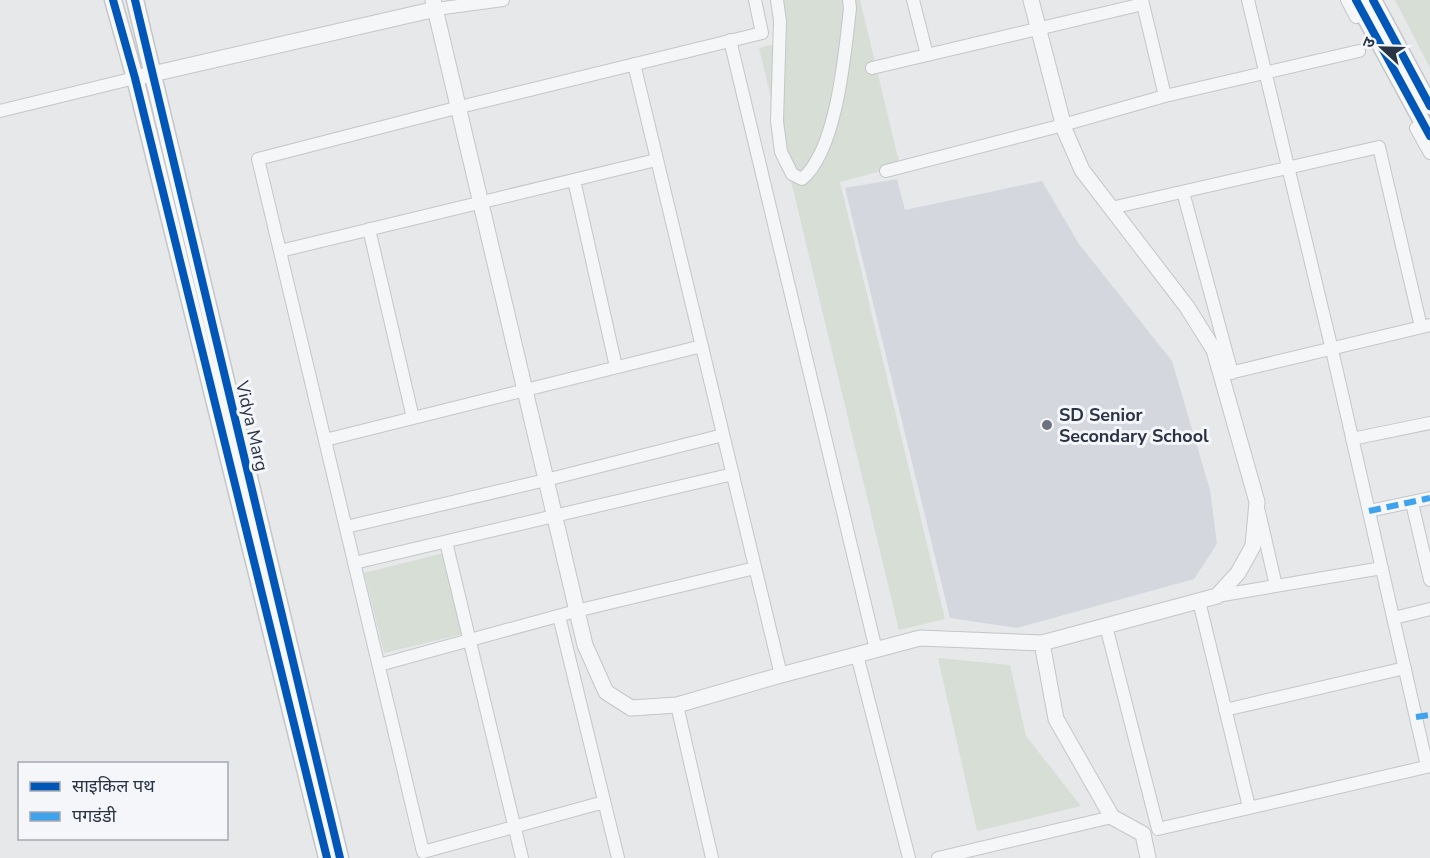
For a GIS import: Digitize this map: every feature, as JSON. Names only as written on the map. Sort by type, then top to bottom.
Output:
[{"type":"main road","name":"Vidya Marg","points":[[113,0],[135,78],[327,858]]},
{"type":"main road","name":"Vidya Marg","points":[[135,0],[340,858]]},
{"type":"main road","points":[[1356,0],[1430,136]]},
{"type":"main road","points":[[1372,0],[1430,106]]},
{"type":"street","points":[[0,111],[435,4],[503,0]]},
{"type":"street","points":[[604,802],[423,852],[258,159],[762,33],[755,0]]},
{"type":"street","points":[[777,0],[780,21],[777,121],[781,152],[792,174],[802,179],[812,171],[833,122],[842,77],[849,0]]},
{"type":"street","points":[[914,0],[927,55]]},
{"type":"street","points":[[1031,0],[1063,125],[1082,170],[1187,307],[1226,374]]},
{"type":"street","points":[[938,858],[1112,817],[1151,832],[1248,807],[1429,766],[1248,0]]},
{"type":"street","points":[[1347,0],[1430,153]]},
{"type":"street","points":[[872,68],[1142,2],[1165,96]]},
{"type":"street","points":[[435,4],[585,645],[606,692],[631,708],[677,705],[920,638],[1042,643],[1217,596],[1382,568]]},
{"type":"street","points":[[730,40],[876,650]]},
{"type":"street","points":[[886,171],[1165,96],[1359,51]]},
{"type":"street","points":[[634,64],[781,675]]},
{"type":"street","points":[[1111,208],[1379,147],[1425,326],[1226,374]]},
{"type":"street","points":[[280,250],[656,160]]},
{"type":"street","points":[[574,180],[616,368]]},
{"type":"street","points":[[1183,192],[1276,586]]},
{"type":"street","points":[[369,228],[413,418]]},
{"type":"street","points":[[325,440],[702,346]]},
{"type":"street","points":[[1352,439],[1430,423]]},
{"type":"street","points":[[346,527],[723,435]]},
{"type":"street","points":[[354,563],[733,474]]},
{"type":"street","points":[[1369,511],[1430,498]]},
{"type":"street","points":[[1217,596],[1238,573],[1253,546],[1257,502]]},
{"type":"street","points":[[1412,502],[1428,558],[1430,580]]},
{"type":"street","points":[[446,542],[522,858]]},
{"type":"street","points":[[379,665],[576,611],[755,568]]},
{"type":"street","points":[[1199,601],[1248,807]]},
{"type":"street","points":[[1394,618],[1430,609]]},
{"type":"street","points":[[559,616],[618,858]]},
{"type":"street","points":[[1106,626],[1151,832],[1148,858]]},
{"type":"street","points":[[1042,643],[1056,719],[1112,817]]},
{"type":"street","points":[[857,655],[909,858]]},
{"type":"street","points":[[1225,710],[1405,668]]},
{"type":"street","points":[[677,705],[712,858]]},
{"type":"street","points":[[1416,717],[1430,715]]},
{"type":"shaded area","points":[[773,0],[860,0],[900,166],[840,182],[945,619],[899,630],[759,48],[783,42]]},
{"type":"shaded area","points":[[1395,0],[1430,0],[1430,68]]},
{"type":"shaded area","name":"SD Senior Secondary School","points":[[897,179],[905,210],[1042,181],[1079,244],[1172,361],[1210,490],[1217,544],[1194,579],[1017,628],[950,618],[845,188]]},
{"type":"shaded area","points":[[444,553],[463,634],[384,653],[364,573]]},
{"type":"shaded area","points":[[938,658],[1010,665],[1026,736],[1081,806],[977,831]]},
{"type":"marked path","points":[[1369,511],[1430,498]]},
{"type":"marked path","points":[[1416,717],[1430,715]]},
{"type":"cycle path","points":[[113,0],[135,78],[327,858]]},
{"type":"cycle path","points":[[135,0],[340,858]]},
{"type":"cycle path","points":[[1356,0],[1430,136]]},
{"type":"cycle path","points":[[1373,0],[1430,106]]},
{"type":"place","name":"SD Senior Secondary School","points":[[1047,425]]}]
